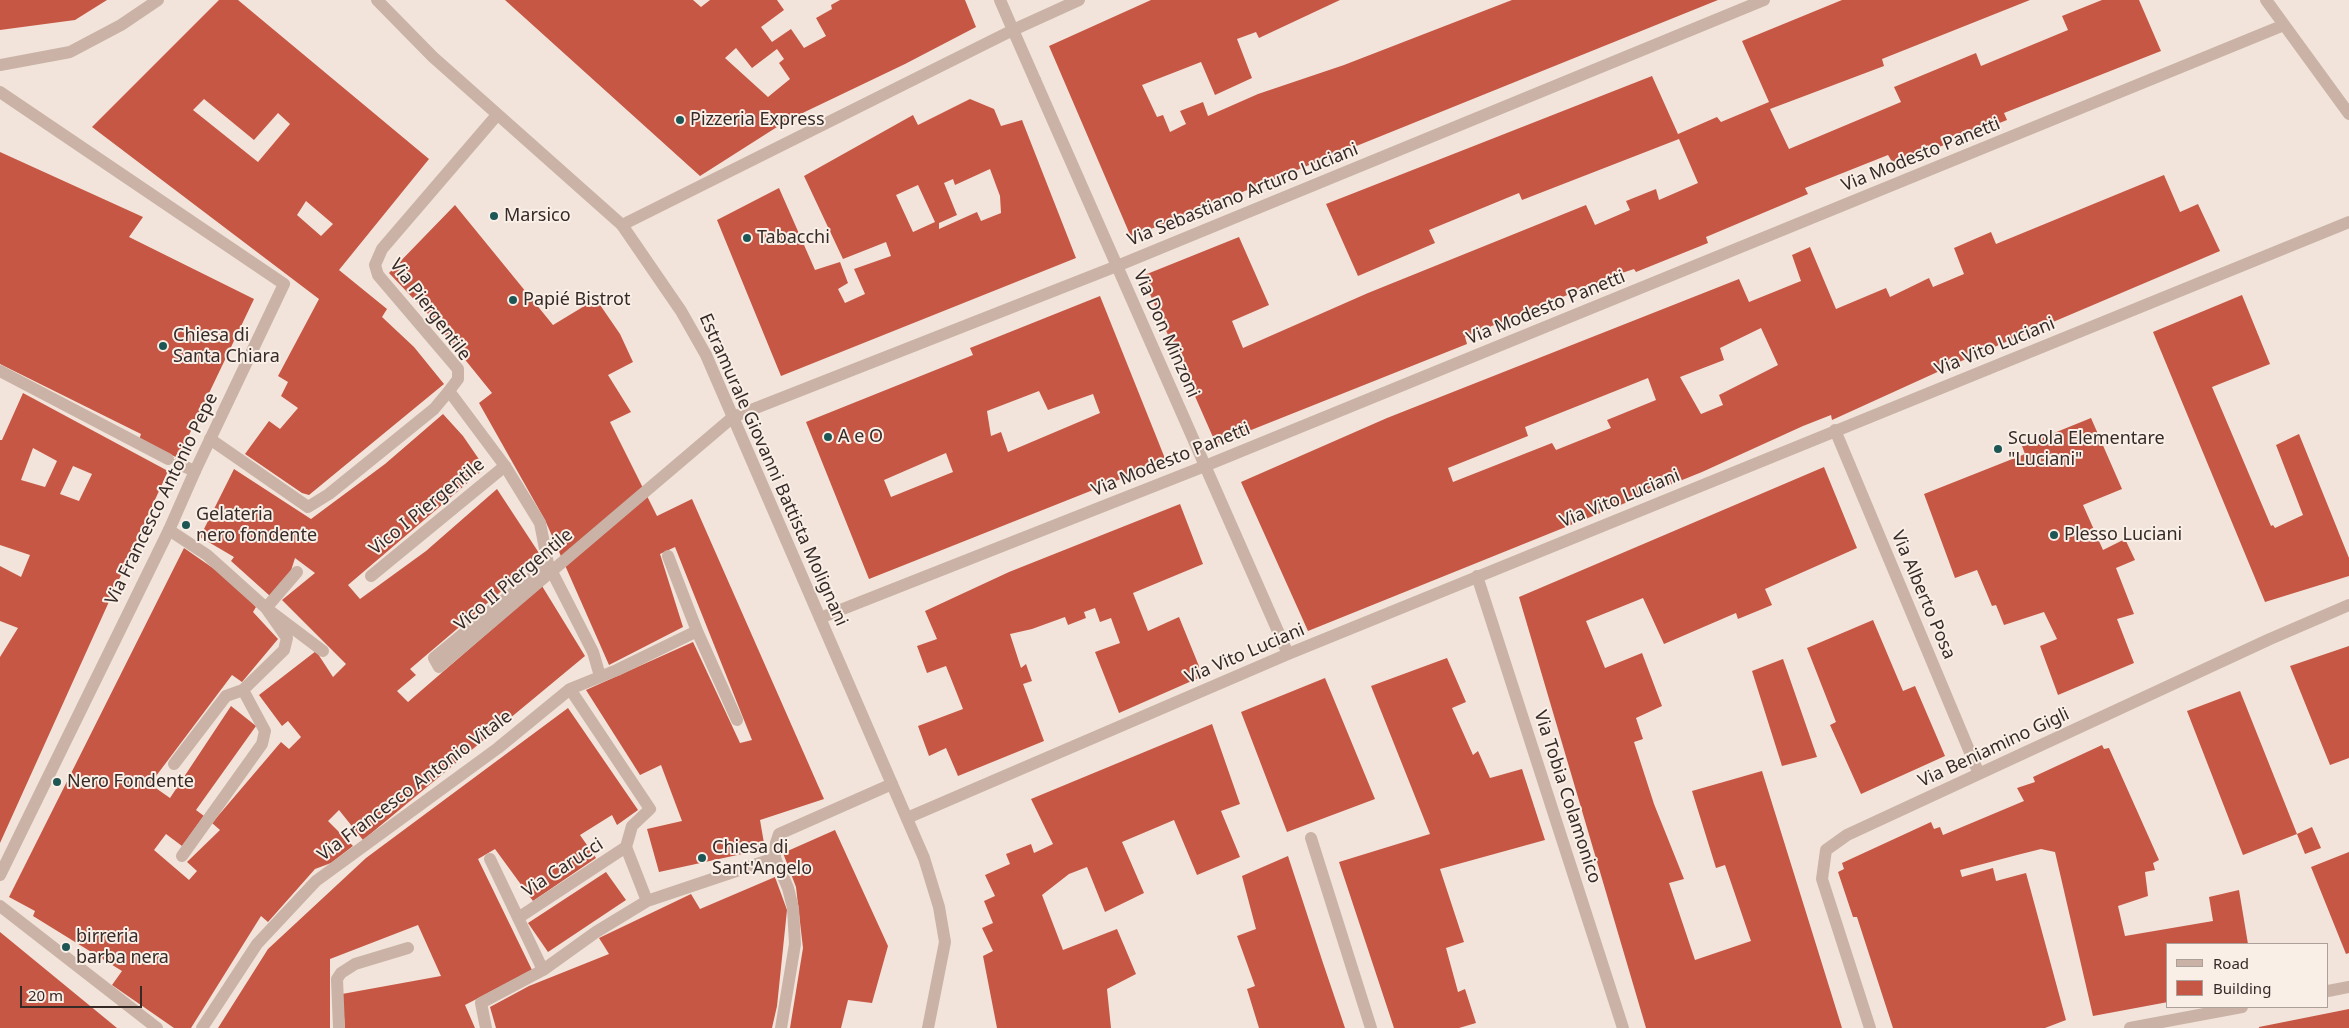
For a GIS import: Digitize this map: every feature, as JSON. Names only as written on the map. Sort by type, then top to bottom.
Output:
[{"type":"street","points":[[0,65],[70,52],[121,25],[158,0]]},
{"type":"street","name":"Estramurale Giovanni Battista Molignani","points":[[377,0],[433,58],[622,225],[682,311],[706,355],[924,858],[940,907],[945,942],[928,1028]]},
{"type":"street","name":"Via Don Minzoni","points":[[1000,0],[1288,654]]},
{"type":"street","points":[[622,225],[1013,30],[1079,0]]},
{"type":"street","name":"Via Sebastiano Arturo Luciani","points":[[733,417],[1117,266],[1764,0]]},
{"type":"street","points":[[2266,0],[2349,114]]},
{"type":"street","name":"Via Modesto Panetti","points":[[820,618],[1205,466],[2284,25]]},
{"type":"street","name":"Via Francesco Antonio Pepe","points":[[0,92],[284,284],[194,471],[169,530],[1,869]]},
{"type":"street","name":"Via Piergentile","points":[[450,390],[458,379],[458,369],[378,276],[374,265],[382,249],[497,115]]},
{"type":"street","name":"Via Vito Luciani","points":[[907,818],[1288,654],[2349,222]]},
{"type":"street","points":[[0,371],[194,471]]},
{"type":"street","points":[[210,439],[308,508],[329,494],[434,409],[450,390],[505,466],[540,522],[548,564],[593,652],[600,676]]},
{"type":"street","name":"Vico II Piergentile","points":[[548,564],[434,658],[439,667],[733,417]]},
{"type":"street","name":"Via Alberto Posa","points":[[1835,430],[1979,774]]},
{"type":"street","name":"Vico I Piergentile","points":[[371,576],[505,466]]},
{"type":"street","points":[[169,530],[207,555],[266,608],[323,651]]},
{"type":"street","points":[[668,556],[697,631],[737,720]]},
{"type":"street","points":[[266,608],[297,572]]},
{"type":"street","name":"Via Tobia Colamonico","points":[[1477,576],[1622,1028]]},
{"type":"street","name":"Via Beniamino Gigli","points":[[1870,1028],[1822,879],[1826,850],[1847,835],[2270,639],[2349,605]]},
{"type":"street","points":[[174,764],[226,696],[243,690],[284,650],[286,638],[266,608]]},
{"type":"street","name":"Via Francesco Antonio Vitale","points":[[202,1028],[257,944],[316,881],[498,748],[570,689],[617,670],[697,631]]},
{"type":"street","points":[[570,689],[650,809],[632,826],[626,848],[647,901]]},
{"type":"street","points":[[182,856],[262,744],[265,731],[243,690]]},
{"type":"street","points":[[781,1028],[795,944],[792,902],[775,858],[779,834],[892,784]]},
{"type":"street","points":[[1312,838],[1371,1028]]},
{"type":"street","name":"Via Carucci","points":[[518,918],[626,848]]},
{"type":"street","points":[[486,1028],[481,1003],[543,970],[596,932],[647,901],[775,858]]},
{"type":"street","points":[[490,859],[543,970]]},
{"type":"street","points":[[0,906],[157,1028]]},
{"type":"street","points":[[339,1028],[336,979],[341,973],[355,964],[408,948]]},
{"type":"street","points":[[2329,991],[2349,987]]},
{"type":"street","points":[[2134,1028],[2237,1008]]},
{"type":"building","points":[[0,0],[107,0],[75,20],[0,30]]},
{"type":"building","points":[[219,0],[238,0],[429,159],[339,270],[387,309],[382,317],[414,347],[444,384],[309,495],[302,493],[245,454],[269,421],[280,429],[298,408],[281,396],[288,382],[278,376],[319,299],[92,127]],"holes":[[[204,99],[254,140],[278,113],[290,124],[258,162],[193,110]],[[306,201],[333,224],[321,236],[297,215]]]},
{"type":"building","points":[[505,0],[693,0],[701,7],[710,0],[777,0],[784,10],[761,27],[772,42],[791,29],[804,48],[826,36],[816,18],[832,9],[831,5],[840,0],[965,0],[976,27],[905,64],[788,120],[700,176]],"holes":[[[736,48],[752,68],[777,49],[784,59],[779,63],[790,79],[768,97],[725,58]]]},
{"type":"building","points":[[1151,0],[1340,0],[1259,38],[1256,32],[1237,39],[1252,78],[1215,95],[1201,62],[1142,85],[1157,117],[1163,115],[1170,132],[1186,124],[1180,111],[1203,102],[1208,116],[1258,94],[1344,65],[1512,0],[1718,0],[1131,237],[1049,46]]},
{"type":"building","points":[[1842,0],[2030,0],[1882,59],[1884,66],[1770,109],[1789,149],[1901,102],[1894,87],[1976,53],[1981,66],[2068,30],[2062,16],[2102,0],[2139,0],[2161,51],[2004,113],[2007,120],[1894,165],[1888,155],[1805,188],[1808,194],[1706,237],[1708,243],[1636,272],[1634,269],[1616,275],[1465,337],[1467,344],[1216,444],[1142,276],[1239,237],[1269,305],[1232,321],[1243,348],[1368,293],[1586,205],[1595,225],[1630,210],[1626,201],[1656,189],[1659,200],[1698,183],[1679,139],[1522,200],[1519,193],[1429,230],[1435,243],[1358,276],[1326,204],[1652,76],[1678,134],[1717,117],[1721,122],[1769,102],[1742,41]]},
{"type":"building","points":[[970,99],[994,109],[1001,126],[1022,120],[1076,258],[781,376],[717,220],[779,188],[815,270],[840,262],[848,283],[838,289],[845,303],[865,294],[854,269],[891,256],[886,242],[843,259],[804,176],[913,115],[918,125]],"holes":[[[990,169],[1000,196],[1001,213],[981,221],[977,212],[939,229],[939,223],[957,215],[944,183],[953,179],[955,185]],[[918,185],[935,222],[913,232],[896,195]]]},
{"type":"building","points":[[0,152],[143,217],[129,237],[254,299],[178,458],[139,440],[141,434],[0,364]]},
{"type":"building","points":[[2164,175],[2180,212],[2198,204],[2220,251],[1966,359],[1832,420],[1831,415],[1803,426],[1702,472],[1308,631],[1241,482],[1387,418],[1739,279],[1749,302],[1801,281],[1792,255],[1810,247],[1836,309],[1886,288],[1890,297],[1929,278],[1933,287],[1964,274],[1954,248],[1991,232],[1996,244]],"holes":[[[1761,328],[1778,365],[1719,395],[1723,405],[1701,414],[1680,377],[1724,360],[1720,348]],[[1648,378],[1656,400],[1607,420],[1611,428],[1556,450],[1552,443],[1453,482],[1448,468],[1528,436],[1525,427]]]},
{"type":"building","points":[[455,205],[553,325],[596,299],[620,334],[633,362],[608,375],[631,412],[610,422],[657,516],[692,499],[824,799],[760,820],[765,849],[659,872],[647,829],[682,821],[661,765],[640,775],[586,690],[693,642],[740,743],[752,740],[675,547],[660,554],[683,627],[609,665],[545,520],[479,403],[492,393],[429,315],[389,273]]},
{"type":"building","points":[[2242,295],[2270,364],[2212,387],[2271,526],[2273,525],[2275,528],[2303,515],[2276,445],[2299,434],[2349,558],[2349,576],[2265,602],[2153,332]]},
{"type":"building","points":[[1100,296],[1166,461],[869,579],[806,422],[973,355],[970,348]],"holes":[[[1039,391],[1048,410],[1093,394],[1100,413],[1008,452],[1001,432],[991,436],[987,411]],[[946,453],[953,472],[891,497],[884,480]]]},
{"type":"building","points":[[23,393],[168,471],[0,843],[0,657],[18,628],[0,621],[0,566],[21,577],[30,555],[0,545],[0,440],[2,440]],"holes":[[[33,448],[57,461],[45,487],[21,480]],[[73,466],[92,474],[79,501],[60,494]]]},
{"type":"building","points":[[443,414],[463,436],[485,468],[348,585],[360,599],[426,551],[497,489],[539,553],[505,588],[410,669],[416,675],[397,691],[408,702],[542,586],[585,656],[363,840],[339,810],[328,821],[353,846],[331,863],[315,869],[268,922],[261,916],[191,1028],[174,1028],[112,985],[122,971],[33,916],[35,911],[9,897],[184,548],[233,582],[256,607],[253,612],[278,639],[242,682],[232,675],[150,784],[170,798],[231,706],[256,726],[196,810],[204,816],[182,846],[166,834],[154,850],[189,880],[197,871],[187,862],[220,830],[212,823],[281,742],[289,749],[301,737],[288,721],[282,726],[259,695],[316,651],[333,677],[346,664],[282,600],[315,573],[295,558],[289,577],[270,596],[231,561],[234,557],[200,537],[234,469],[311,519],[385,464]]},
{"type":"building","points":[[2091,418],[2122,489],[2083,505],[2103,550],[2125,539],[2135,560],[2116,568],[2134,614],[2117,619],[2134,663],[2058,695],[2040,646],[2057,639],[2044,612],[2004,625],[1996,605],[1992,606],[1977,570],[1955,578],[1924,494],[2025,454],[2022,446]]},
{"type":"building","points":[[1824,467],[1857,548],[1765,589],[1772,605],[1738,619],[1736,613],[1664,644],[1643,598],[1586,621],[1605,668],[1642,653],[1662,706],[1636,718],[1643,739],[1634,742],[1654,804],[1684,879],[1669,883],[1695,960],[1751,941],[1725,865],[1716,868],[1692,791],[1762,771],[1842,1028],[1646,1028],[1519,597]]},
{"type":"building","points":[[1180,504],[1203,564],[1133,593],[1148,631],[1179,617],[1203,676],[1119,713],[1095,652],[1120,643],[1111,618],[1100,622],[1095,608],[1084,612],[1086,618],[1068,625],[1065,617],[1032,629],[1010,634],[1021,668],[1026,664],[1032,681],[1023,684],[1044,741],[958,776],[946,748],[929,756],[918,726],[963,709],[946,666],[927,673],[917,646],[937,639],[925,611],[1009,572]]},
{"type":"building","points":[[1873,620],[1903,691],[1915,686],[1945,756],[1861,794],[1830,725],[1836,722],[1807,648]]},
{"type":"building","points":[[2349,646],[2349,758],[2330,765],[2290,666]]},
{"type":"building","points":[[1447,658],[1466,702],[1452,708],[1473,755],[1478,751],[1490,778],[1522,769],[1545,840],[1440,869],[1464,942],[1446,948],[1458,992],[1465,989],[1476,1023],[1459,1028],[1394,1028],[1339,862],[1430,834],[1371,686]]},
{"type":"building","points":[[1783,659],[1817,757],[1782,766],[1752,671]]},
{"type":"building","points":[[1325,678],[1375,799],[1287,832],[1241,712]]},
{"type":"building","points":[[2240,691],[2297,834],[2243,855],[2187,711]]},
{"type":"building","points":[[568,708],[638,810],[617,825],[612,815],[580,835],[596,858],[533,901],[495,849],[478,859],[532,970],[465,1005],[475,1028],[345,1028],[342,994],[441,976],[418,925],[330,959],[330,1028],[218,1028],[268,949],[366,858]]},
{"type":"building","points":[[1212,724],[1240,804],[1221,811],[1240,857],[1197,875],[1174,820],[1122,842],[1144,893],[1105,912],[1087,867],[1069,874],[1042,895],[1063,950],[1117,929],[1136,974],[1107,989],[1111,1028],[997,1028],[983,956],[993,951],[982,928],[993,923],[984,901],[995,896],[985,875],[1010,864],[1006,854],[1031,844],[1034,853],[1053,844],[1031,799]]},
{"type":"building","points":[[2102,745],[2104,749],[2109,748],[2159,860],[2153,863],[2155,870],[2145,872],[2148,896],[2118,906],[2125,936],[2213,921],[2209,897],[2239,890],[2248,943],[2166,943],[2166,1002],[2093,1016],[2055,852],[2041,849],[1960,870],[1962,877],[1993,868],[1996,881],[2026,873],[2066,1020],[2045,1028],[1893,1028],[1857,917],[1853,917],[1838,872],[1844,869],[1842,863],[1931,822],[1934,829],[1940,827],[1943,835],[2024,801],[2017,788],[2035,782],[2033,777]]},
{"type":"building","points":[[2312,827],[2321,848],[2305,854],[2297,834]]},
{"type":"building","points":[[835,830],[888,946],[872,1003],[848,1000],[841,1028],[790,1028],[803,948],[796,887],[783,853]]},
{"type":"building","points":[[2349,852],[2349,953],[2346,954],[2311,867]]},
{"type":"building","points":[[1288,856],[1345,1028],[1259,1028],[1247,989],[1255,986],[1237,936],[1256,929],[1242,876]]},
{"type":"building","points":[[606,872],[626,900],[548,952],[528,923]]},
{"type":"building","points":[[775,877],[787,910],[777,1006],[772,1028],[496,1028],[490,1007],[529,986],[609,954],[599,938],[691,894],[700,909]]},
{"type":"building","points":[[0,932],[117,1028],[0,1028]]},
{"type":"building","points":[[2349,1009],[2349,1028],[2259,1028],[2259,1027]]},
{"type":"place","name":"Pizzeria Express","points":[[680,120]]},
{"type":"place","name":"Marsico","points":[[494,216]]},
{"type":"place","name":"Tabacchi","points":[[747,238]]},
{"type":"place","name":"Papié Bistrot","points":[[513,300]]},
{"type":"place","name":"Chiesa di Santa Chiara","points":[[163,346]]},
{"type":"place","name":"A e O","points":[[828,437]]},
{"type":"place","name":"Scuola Elementare \"Luciani\"","points":[[1998,449]]},
{"type":"place","name":"Gelateria nero fondente","points":[[186,525]]},
{"type":"place","name":"Plesso Luciani","points":[[2054,535]]},
{"type":"place","name":"Nero Fondente","points":[[57,782]]},
{"type":"place","name":"Chiesa di Sant'Angelo","points":[[702,858]]},
{"type":"place","name":"birreria barba nera","points":[[66,947]]}]
